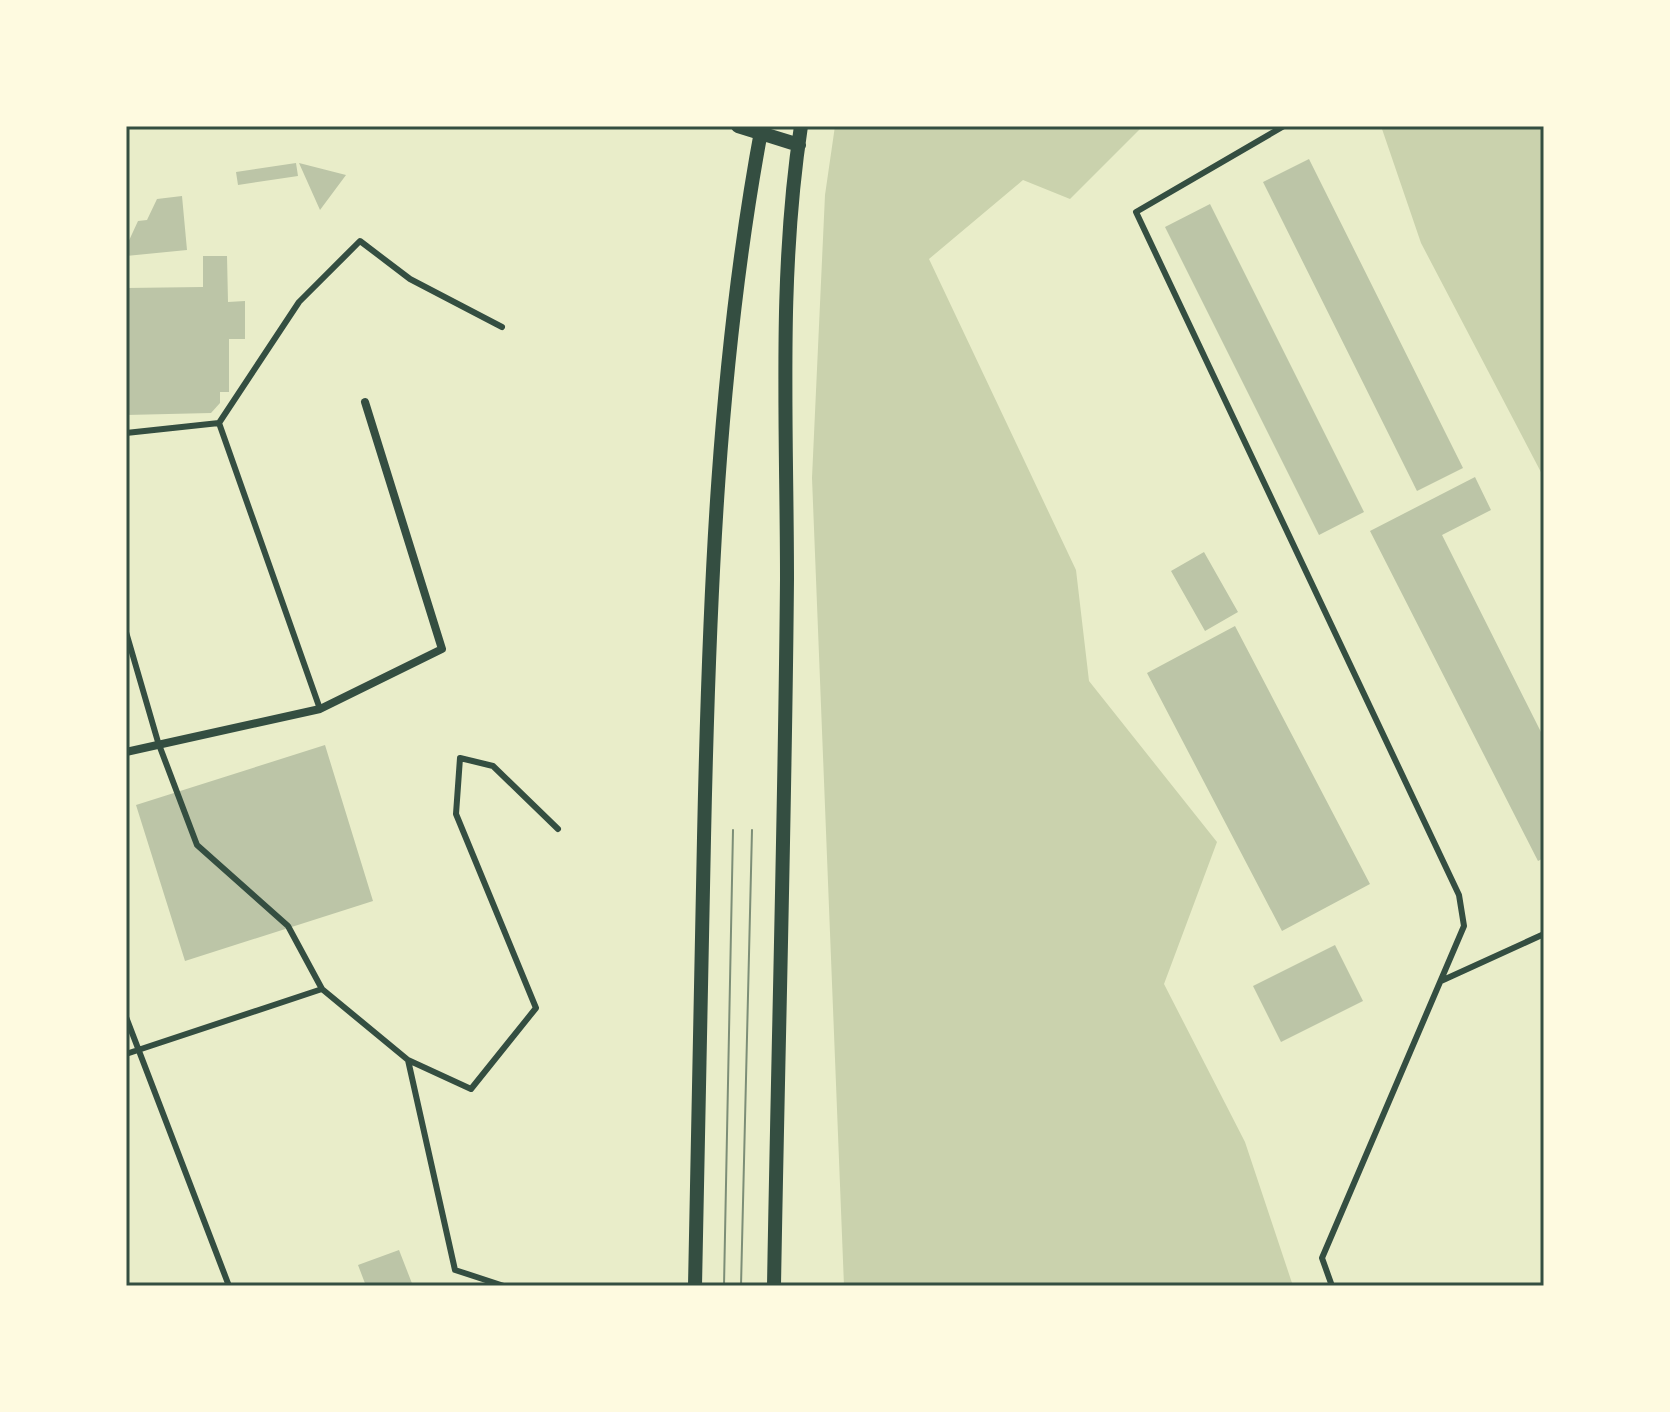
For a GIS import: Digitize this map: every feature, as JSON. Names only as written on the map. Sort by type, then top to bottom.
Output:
[{"type":"street","points":[[738,126],[761,130],[799,145]]},
{"type":"street","points":[[774,1286],[787,577],[783,353],[788,233],[801,126]]},
{"type":"street","points":[[695,1286],[708,654],[723,421],[750,189],[761,130]]},
{"type":"street","points":[[126,752],[158,742],[320,709],[442,649],[365,402]]},
{"type":"lane","points":[[1284,126],[1136,212],[1459,895],[1464,926],[1322,1258],[1332,1286]]},
{"type":"lane","points":[[219,423],[299,302],[360,241],[410,279],[502,327]]},
{"type":"lane","points":[[126,433],[219,423]]},
{"type":"lane","points":[[219,423],[320,709]]},
{"type":"lane","points":[[126,632],[158,742],[197,845],[288,926],[322,989],[408,1060],[471,1089],[536,1008],[456,814],[460,758],[493,766],[558,829]]},
{"type":"lane","points":[[1441,981],[1544,934]]},
{"type":"lane","points":[[126,1054],[322,989]]},
{"type":"lane","points":[[126,1017],[229,1286]]},
{"type":"lane","points":[[408,1060],[455,1270],[504,1286]]},
{"type":"green space","points":[[835,126],[1143,126],[1070,199],[1023,180],[929,259],[1076,570],[1089,681],[1217,842],[1164,984],[1245,1142],[1293,1286],[844,1286],[812,478],[825,195]]},
{"type":"green space","points":[[1381,126],[1544,126],[1544,478],[1421,243]]},
{"type":"building","points":[[1309,159],[1463,468],[1417,491],[1263,182]]},
{"type":"building","points":[[296,163],[298,176],[238,185],[236,172]]},
{"type":"building","points":[[299,163],[346,175],[320,210]]},
{"type":"building","points":[[182,196],[187,250],[126,256],[126,247],[138,221],[147,220],[157,199]]},
{"type":"building","points":[[1210,204],[1364,512],[1319,535],[1165,227]]},
{"type":"building","points":[[203,256],[227,256],[228,302],[245,301],[245,339],[229,339],[229,392],[220,392],[220,403],[211,413],[126,415],[126,288],[203,287]]},
{"type":"building","points":[[1475,477],[1491,510],[1442,535],[1544,738],[1544,858],[1538,861],[1370,531]]},
{"type":"building","points":[[1204,552],[1238,612],[1205,631],[1171,571]]},
{"type":"building","points":[[1235,626],[1370,884],[1282,931],[1147,673]]},
{"type":"building","points":[[325,745],[373,901],[185,961],[136,805]]},
{"type":"building","points":[[1335,945],[1363,1001],[1281,1042],[1253,986]]},
{"type":"building","points":[[399,1250],[413,1286],[366,1286],[358,1265]]},
{"type":"tram line","points":[[724,1286],[733,830]]},
{"type":"tram line","points":[[741,1286],[752,830]]}]
